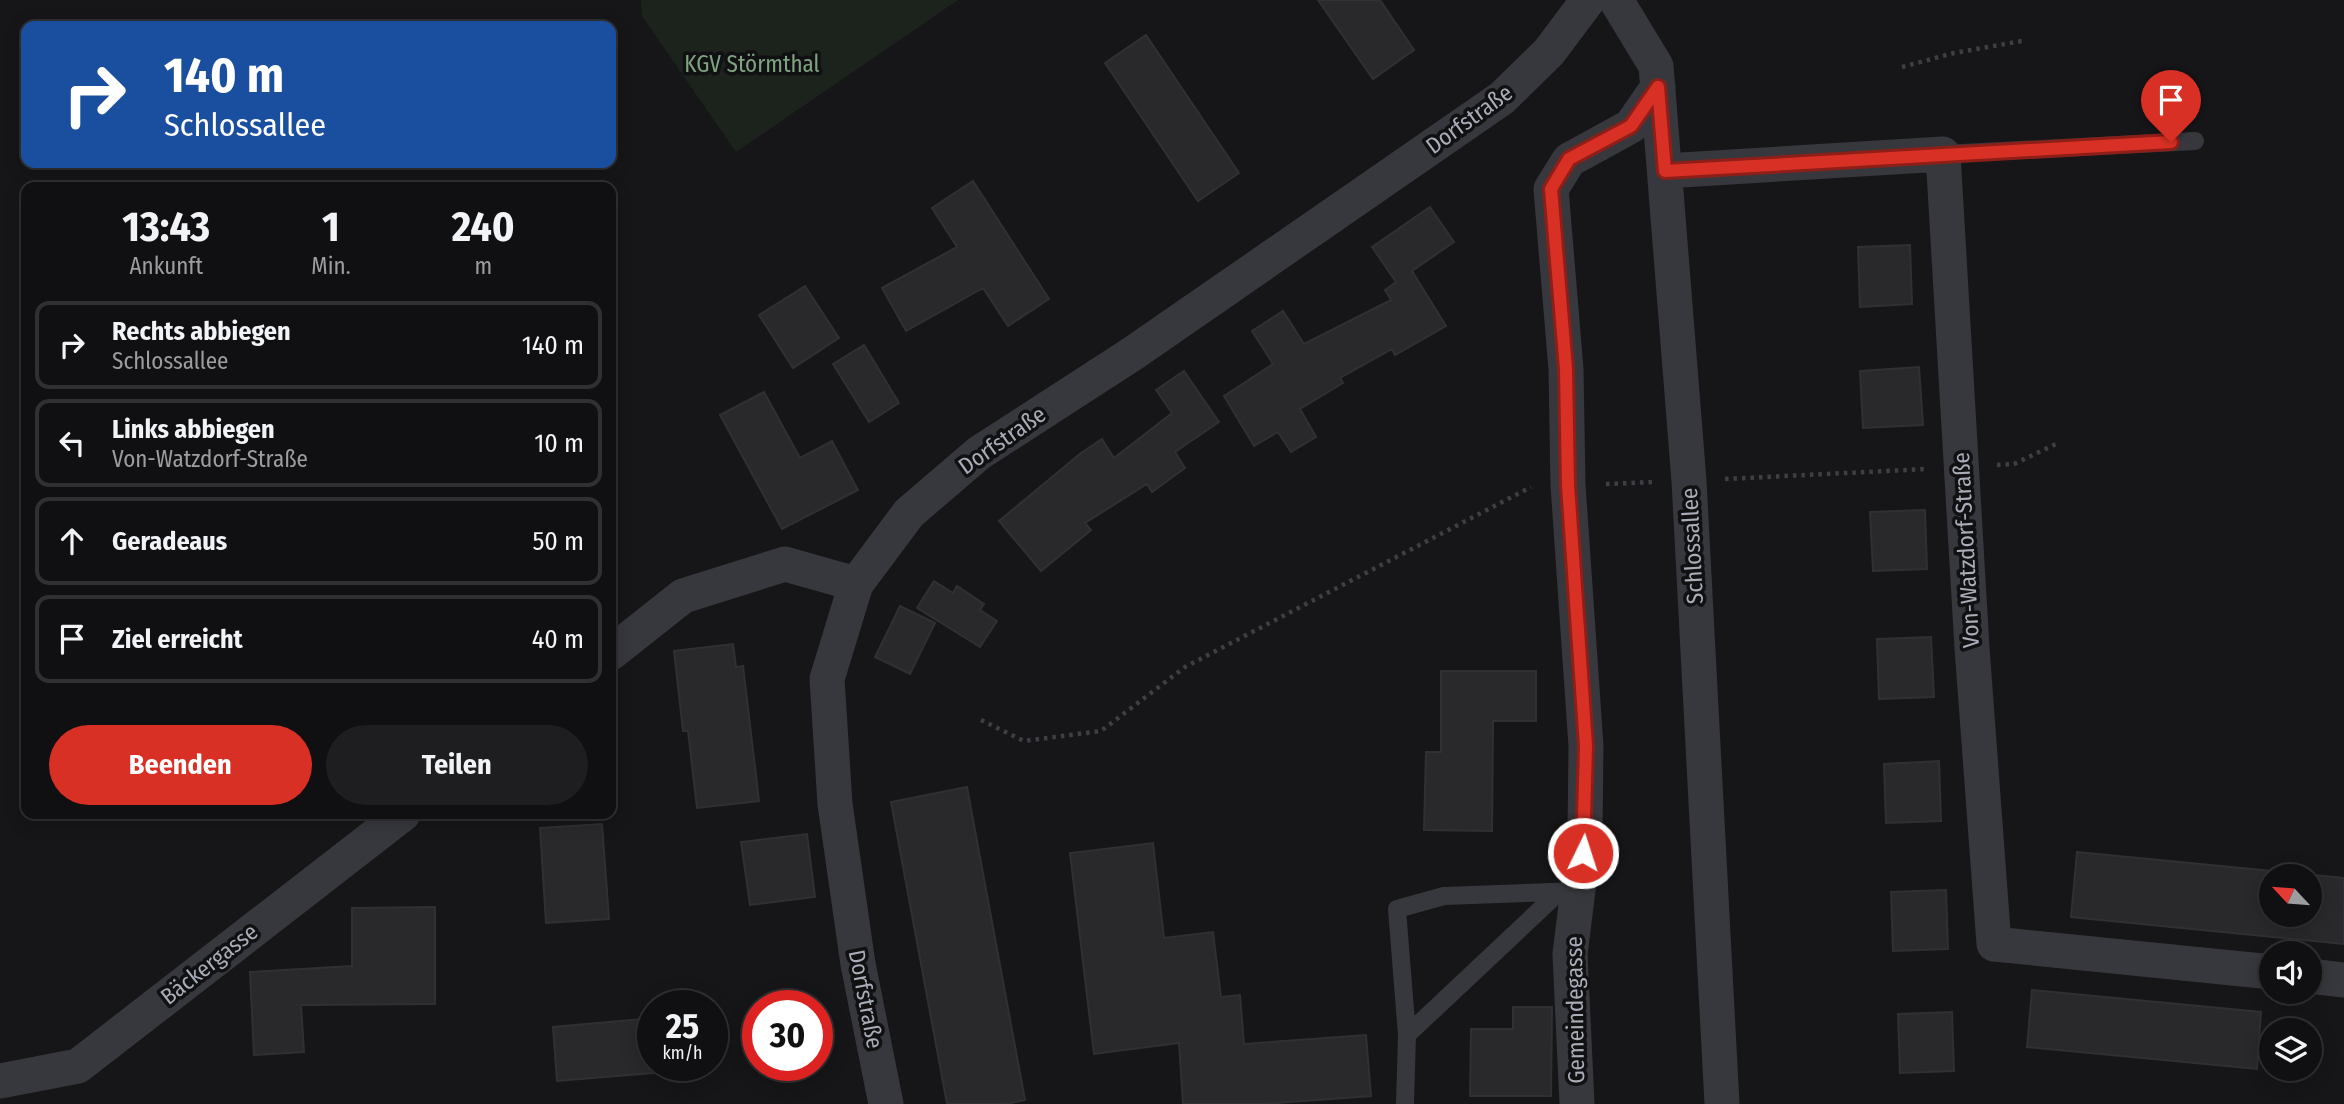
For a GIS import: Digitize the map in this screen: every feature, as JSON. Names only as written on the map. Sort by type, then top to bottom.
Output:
[{"type":"street","name":"Dorfstraße","points":[[886,1104],[858,964],[837,817],[827,679],[856,584],[909,513],[979,453],[1132,354],[1502,97],[1549,52],[1588,0]]},
{"type":"street","name":"Schlossallee","points":[[1616,0],[1656,66],[1689,481],[1722,1104]]},
{"type":"street","name":"Gemeindegasse","points":[[1577,1104],[1569,891],[1585,834],[1586,746],[1568,485],[1566,369],[1551,189],[1569,159],[1631,126],[1658,87]]},
{"type":"street","points":[[1665,171],[1943,154]]},
{"type":"street","name":"Von-Watzdorf-Straße","points":[[1943,154],[1961,467],[1994,944],[2259,971]]},
{"type":"street","points":[[616,649],[684,596],[785,564],[856,584]]},
{"type":"street","name":"Bäckergasse","points":[[0,1081],[78,1066],[397,819]]},
{"type":"street","points":[[2322,977],[2344,980]]},
{"type":"lane","points":[[1943,154],[2194,141]]},
{"type":"lane","points":[[1406,1035],[1569,891]]},
{"type":"lane","points":[[1405,1104],[1406,1035],[1397,909],[1444,897],[1569,891]]},
{"type":"path","points":[[1902,67],[1954,53],[2022,41]]},
{"type":"path","points":[[981,720],[1024,741],[1101,731],[1185,667],[1528,487],[2014,464],[2058,443]]},
{"type":"green space","name":"KGV Störmthal","points":[[641,0],[958,0],[736,152],[642,16]]},
{"type":"building","points":[[1318,0],[1380,0],[1414,50],[1373,79]]},
{"type":"building","points":[[1146,35],[1239,173],[1198,201],[1105,63]]},
{"type":"building","points":[[973,181],[1049,299],[1008,326],[983,288],[906,331],[882,288],[957,247],[932,208]]},
{"type":"building","points":[[1430,207],[1454,242],[1412,271],[1446,326],[1395,355],[1392,349],[1340,378],[1343,383],[1300,409],[1316,437],[1291,452],[1278,432],[1254,446],[1224,396],[1273,364],[1252,331],[1283,311],[1304,344],[1391,300],[1385,290],[1396,282],[1372,247]]},
{"type":"building","points":[[1910,245],[1912,304],[1860,307],[1858,247]]},
{"type":"building","points":[[805,286],[839,338],[793,368],[759,315]]},
{"type":"building","points":[[864,345],[899,403],[869,422],[833,364]]},
{"type":"building","points":[[1919,367],[1923,425],[1863,428],[1860,371]]},
{"type":"building","points":[[1184,371],[1219,422],[1175,452],[1185,468],[1152,492],[1147,484],[1085,523],[1091,530],[1041,571],[999,521],[1081,453],[1102,439],[1114,458],[1172,413],[1156,390]]},
{"type":"building","points":[[764,392],[800,458],[832,441],[858,490],[782,529],[720,415]]},
{"type":"building","points":[[1925,510],[1927,569],[1873,571],[1870,512]]},
{"type":"building","points":[[934,581],[953,593],[957,586],[984,604],[980,610],[997,621],[980,647],[917,608]]},
{"type":"building","points":[[900,606],[935,623],[910,674],[875,657]]},
{"type":"building","points":[[1931,637],[1934,697],[1879,699],[1877,639]]},
{"type":"building","points":[[733,644],[736,667],[743,666],[759,801],[697,808],[688,731],[683,731],[674,651]]},
{"type":"building","points":[[1441,671],[1536,671],[1536,721],[1493,721],[1492,831],[1424,830],[1426,752],[1441,752]]},
{"type":"building","points":[[1939,761],[1941,821],[1886,823],[1884,764]]},
{"type":"building","points":[[967,787],[1025,1100],[1006,1104],[947,1104],[891,802]]},
{"type":"building","points":[[602,824],[609,919],[546,923],[540,828]]},
{"type":"building","points":[[807,834],[815,897],[750,905],[741,842]]},
{"type":"building","points":[[1153,843],[1164,938],[1213,932],[1221,997],[1240,995],[1244,1044],[1366,1035],[1371,1096],[1263,1104],[1183,1104],[1179,1043],[1094,1054],[1070,853]]},
{"type":"building","points":[[2077,852],[2259,870],[2259,928],[2322,928],[2322,876],[2344,878],[2344,944],[2071,917]]},
{"type":"building","points":[[1946,890],[1948,949],[1893,951],[1891,892]]},
{"type":"building","points":[[435,907],[435,1004],[301,1005],[304,1052],[254,1055],[250,972],[352,966],[352,908]]},
{"type":"building","points":[[2032,990],[2261,1012],[2257,1069],[2027,1047]]},
{"type":"building","points":[[1513,1007],[1552,1007],[1551,1096],[1470,1096],[1471,1029],[1513,1029]]},
{"type":"building","points":[[1952,1012],[1954,1071],[1900,1073],[1898,1014]]},
{"type":"building","points":[[637,1019],[637,1074],[557,1081],[553,1027]]},
{"type":"route","points":[[1583,853],[1586,746],[1568,485],[1566,369],[1551,189],[1569,159],[1631,126],[1658,87],[1665,171],[2171,142]]}]
